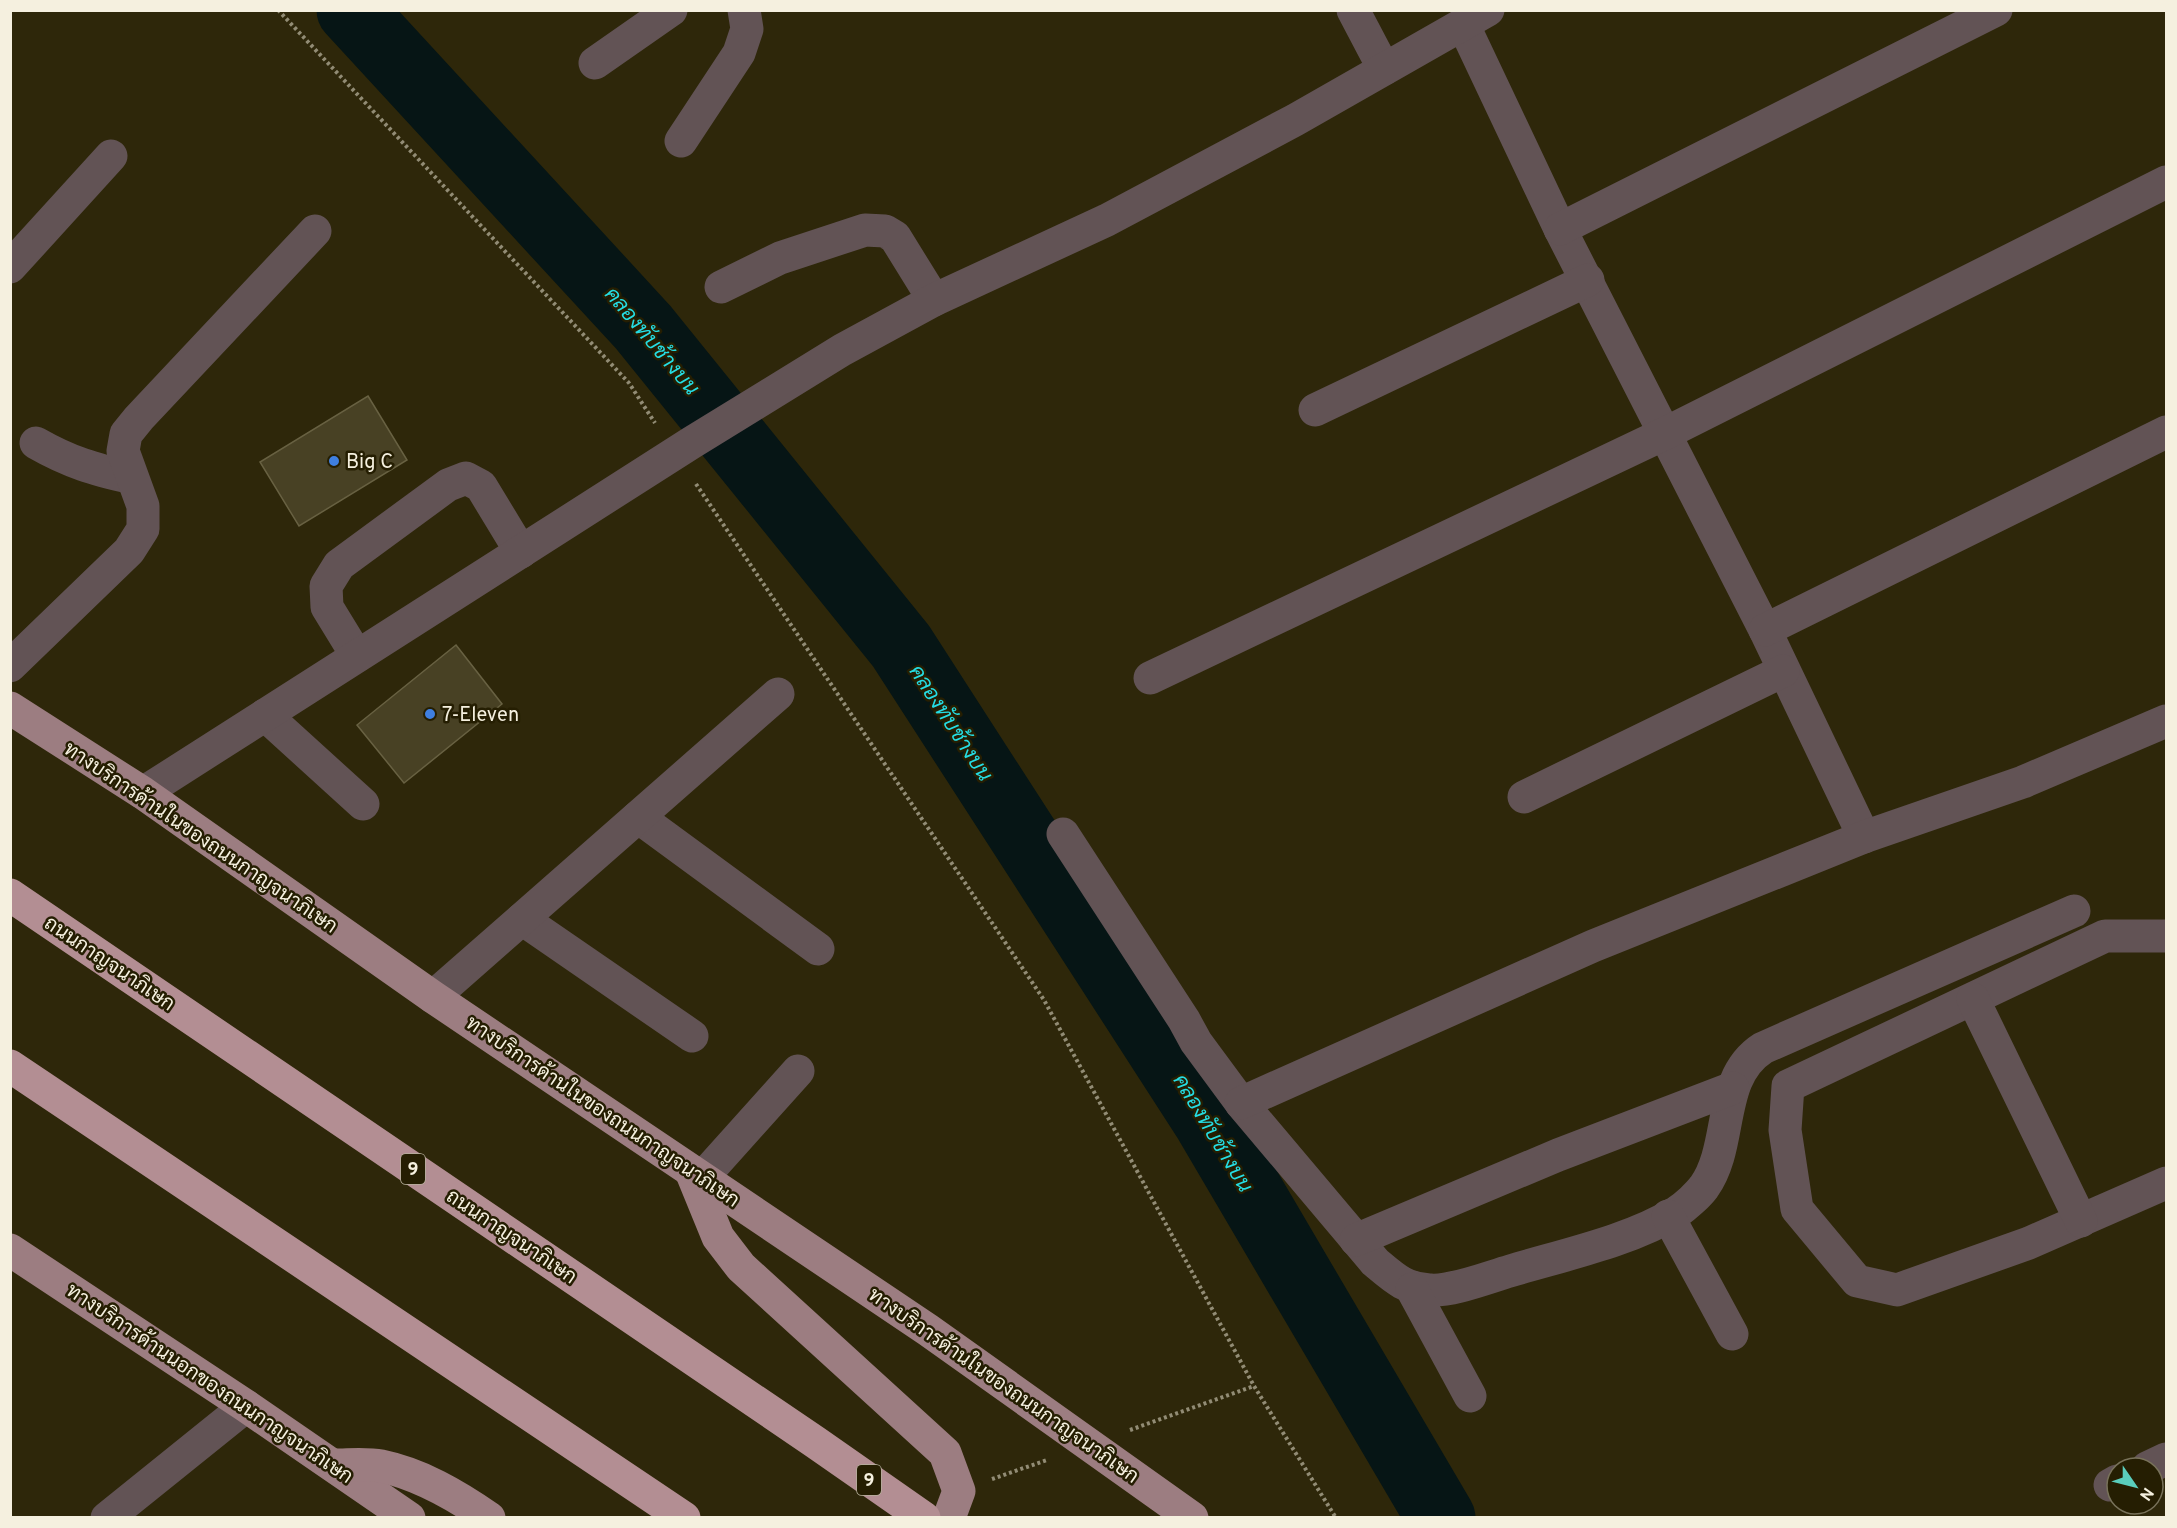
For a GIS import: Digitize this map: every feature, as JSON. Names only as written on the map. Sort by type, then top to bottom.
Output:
[{"type":"highway","name":"ถนนกาญจนาภิเษก","points":[[10,895],[924,1518]]},
{"type":"highway","points":[[10,1066],[684,1518]]},
{"type":"main road","name":"ทางบริการด้านในของถนนกาญจนาภิเษก","points":[[10,708],[143,793],[434,997],[928,1330],[1192,1518]]},
{"type":"main road","points":[[696,1174],[718,1237],[741,1267],[945,1453],[959,1491],[949,1518]]},
{"type":"main road","name":"ทางบริการด้านนอกของถนนกาญจนาภิเษก","points":[[10,1251],[246,1406],[409,1518]]},
{"type":"main road","points":[[334,1465],[378,1465],[412,1474],[462,1500],[489,1518]]},
{"type":"street","points":[[595,63],[671,10]]},
{"type":"street","points":[[681,141],[739,52],[747,29],[744,10]]},
{"type":"street","points":[[1353,10],[1384,69]]},
{"type":"street","points":[[1560,228],[1996,10]]},
{"type":"street","points":[[143,793],[683,448],[842,350],[934,300],[1107,220],[1295,120],[1475,17],[1560,228],[1765,630],[1864,837]]},
{"type":"street","points":[[10,267],[111,156]]},
{"type":"street","points":[[1149,678],[1664,434],[2166,182]]},
{"type":"street","points":[[721,287],[780,258],[865,230],[885,231],[895,237],[934,300]]},
{"type":"street","points":[[10,666],[129,551],[143,530],[143,506],[123,451],[126,435],[315,231]]},
{"type":"street","points":[[1315,411],[1588,280]]},
{"type":"street","points":[[1765,630],[2166,432]]},
{"type":"street","points":[[36,443],[81,466],[132,478]]},
{"type":"street","points":[[357,656],[327,607],[326,586],[339,565],[448,485],[466,478],[481,486],[521,552]]},
{"type":"street","points":[[1524,797],[1783,671]]},
{"type":"street","points":[[434,997],[778,694]]},
{"type":"street","points":[[265,715],[363,804]]},
{"type":"street","points":[[1241,1103],[1593,946],[1864,837],[2023,782],[2166,721]]},
{"type":"street","points":[[638,817],[818,949]]},
{"type":"street","points":[[1063,834],[1196,1042],[1241,1103],[1375,1262],[1394,1278],[1412,1288],[1434,1291],[1634,1233],[1679,1211],[1703,1188],[1715,1166],[1733,1088],[1740,1070],[1750,1056],[1763,1048],[2074,911]]},
{"type":"street","points":[[522,919],[692,1036]]},
{"type":"street","points":[[2166,936],[2105,936],[1788,1086],[1785,1130],[1797,1209],[1857,1281],[1897,1290],[2029,1244],[2166,1183]]},
{"type":"street","points":[[1973,999],[2081,1221]]},
{"type":"street","points":[[696,1174],[798,1071]]},
{"type":"street","points":[[1356,1240],[1558,1155],[1733,1088]]},
{"type":"street","points":[[1668,1216],[1732,1334]]},
{"type":"street","points":[[1412,1288],[1470,1396]]},
{"type":"street","points":[[107,1518],[246,1406]]},
{"type":"path","points":[[278,10],[628,383],[683,448],[1044,1000],[1254,1386],[1336,1518]]},
{"type":"building","name":"Big C","points":[[368,396],[407,460],[299,526],[260,462]]},
{"type":"building","name":"7-Eleven","points":[[456,645],[502,704],[404,783],[357,725]]},
{"type":"waterway","name":"คลองทับช้างบน","points":[[351,10],[643,327],[901,646],[1207,1120],[1441,1518]]},
{"type":"place","name":"Big C","points":[[334,461]]},
{"type":"place","name":"7-Eleven","points":[[430,714]]}]
